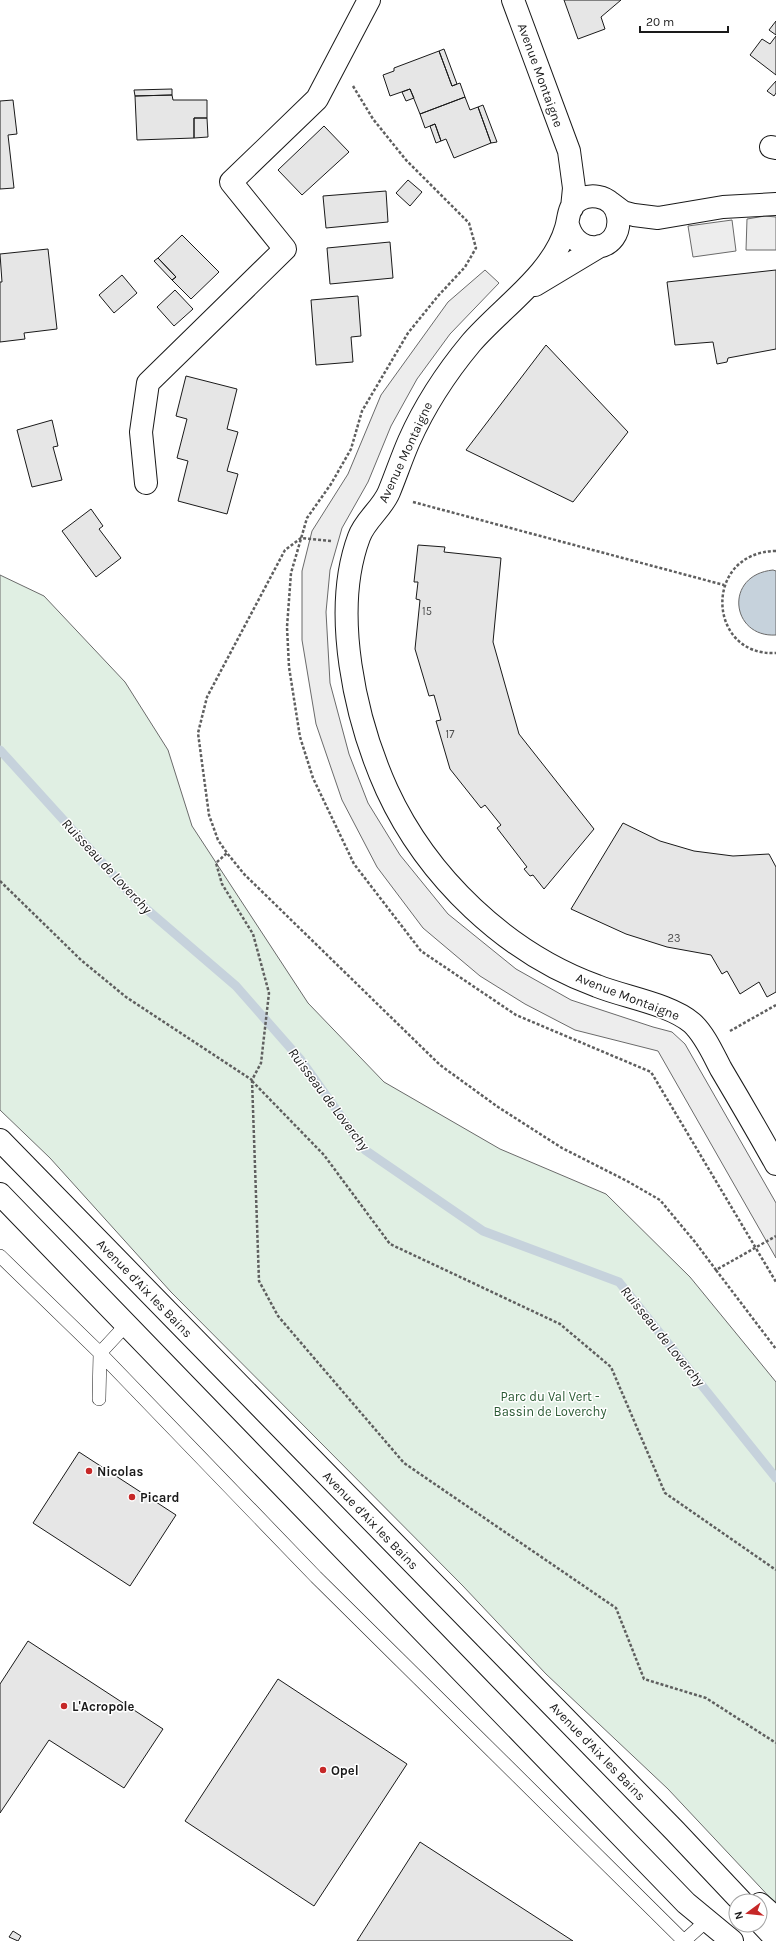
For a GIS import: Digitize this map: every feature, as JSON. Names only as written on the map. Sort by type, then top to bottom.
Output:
[{"type":"street","points":[[146,483],[142,432],[148,383],[285,249],[231,182],[317,99],[369,0]]},
{"type":"street","name":"Avenue Montaigne","points":[[513,0],[569,151],[574,188],[570,216],[570,233],[575,240],[591,248],[673,216]]},
{"type":"street","name":"Avenue Montaigne","points":[[521,294],[604,244],[614,236],[618,228],[616,210],[588,180],[569,151]]},
{"type":"street","points":[[570,216],[578,201],[586,197],[595,196],[607,201]]},
{"type":"street","name":"Avenue Montaigne","points":[[607,201],[623,212],[638,217],[658,218],[723,207],[776,204]]},
{"type":"street","name":"Avenue Montaigne","points":[[570,216],[561,242],[546,264],[521,294],[487,325],[470,344],[452,366],[433,394],[410,439],[388,495],[360,533],[348,586],[347,613],[349,651],[357,701],[380,772],[398,812],[419,845],[469,904],[502,933],[522,947],[581,980],[654,1004],[684,1018],[694,1025],[776,1164]]},
{"type":"street","name":"Avenue d'Aix les Bains","points":[[0,1140],[675,1831],[733,1893]]},
{"type":"street","points":[[0,1194],[680,1897],[732,1941]]},
{"type":"street","points":[[675,1831],[747,1893]]},
{"type":"street","points":[[768,1911],[776,1918]]},
{"type":"street","points":[[768,1930],[776,1939]]},
{"type":"lane","points":[[0,1256],[100,1353],[305,1566],[684,1941],[704,1923]]},
{"type":"lane","points":[[98,1399],[100,1353],[126,1325]]},
{"type":"path","points":[[344,49],[351,83],[373,119],[406,160],[469,223],[476,248],[465,267],[438,296],[408,333],[362,411],[351,449],[331,484],[307,518],[291,573],[287,627],[289,667],[300,737],[313,778],[354,864],[422,951],[516,1015],[651,1072],[776,1282]]},
{"type":"path","points":[[388,495],[724,585]]},
{"type":"path","points":[[354,557],[334,541],[301,538],[285,550],[207,697],[198,733],[209,815],[218,840],[244,874],[440,1065],[498,1107],[562,1148],[627,1181],[660,1200],[776,1349]]},
{"type":"path","points":[[776,550],[755,553],[745,558],[729,575],[724,585],[722,607],[726,622],[734,636],[751,649],[776,654]]},
{"type":"path","points":[[227,853],[216,863],[222,884],[253,934],[269,993],[261,1063],[252,1080],[259,1281],[278,1316],[404,1463],[616,1608],[644,1679],[706,1698],[776,1743]]},
{"type":"path","points":[[0,881],[81,960],[126,997],[252,1080],[324,1155],[390,1244],[560,1324],[611,1367],[665,1493],[776,1570]]},
{"type":"path","points":[[707,1045],[776,1005]]},
{"type":"path","points":[[716,1270],[776,1236]]},
{"type":"green space","name":"Parc du Val Vert - Bassin de Loverchy","points":[[0,575],[44,596],[125,682],[168,750],[192,826],[308,1003],[384,1082],[500,1149],[606,1194],[690,1277],[776,1382],[776,1904],[768,1895],[768,1893],[766,1893],[668,1789],[546,1674],[463,1586],[171,1292],[50,1158],[0,1110]]},
{"type":"shaded area","points":[[765,216],[776,217],[776,250],[746,250],[747,219]]},
{"type":"shaded area","points":[[732,220],[736,251],[693,257],[688,226]]},
{"type":"shaded area","points":[[485,270],[499,283],[450,334],[417,379],[391,426],[368,482],[342,528],[330,570],[326,612],[330,683],[349,754],[368,803],[400,855],[448,914],[516,969],[571,1000],[672,1032],[685,1044],[776,1203],[776,1258],[658,1051],[575,1030],[525,1004],[480,976],[423,928],[377,867],[342,800],[316,724],[302,640],[302,571],[312,531],[348,474],[381,395],[448,302]]},
{"type":"shaded area","points":[[773,570],[776,571],[776,635],[761,633],[750,627],[742,617],[739,606],[740,594],[746,583],[757,574]]},
{"type":"building","points":[[564,0],[621,0],[601,17],[605,29],[578,39]]},
{"type":"building","points":[[776,21],[776,35],[769,30]]},
{"type":"building","points":[[776,36],[776,75],[750,55],[762,39],[770,44]]},
{"type":"building","points":[[444,49],[457,84],[452,86],[439,51]]},
{"type":"building","points":[[439,51],[452,86],[460,83],[465,97],[420,114],[410,89],[390,96],[383,75],[394,71],[394,68]]},
{"type":"building","points":[[776,81],[776,93],[774,96],[767,91]]},
{"type":"building","points":[[172,89],[172,95],[135,96],[134,90]]},
{"type":"building","points":[[410,89],[414,98],[406,101],[402,92]]},
{"type":"building","points":[[172,95],[173,100],[207,100],[207,118],[194,118],[194,138],[137,140],[135,96]]},
{"type":"building","points":[[465,97],[470,110],[478,107],[491,143],[454,158],[446,139],[441,141],[435,124],[425,128],[420,114]]},
{"type":"building","points":[[13,100],[17,134],[8,135],[14,188],[0,189],[0,101]]},
{"type":"building","points":[[483,105],[497,142],[491,143],[478,107]]},
{"type":"building","points":[[194,118],[207,118],[208,137],[194,138]]},
{"type":"building","points":[[435,124],[441,141],[436,143],[430,126]]},
{"type":"building","points":[[324,126],[349,152],[302,195],[278,170]]},
{"type":"building","points":[[408,180],[422,192],[410,206],[396,193]]},
{"type":"building","points":[[386,191],[388,222],[326,228],[323,196]]},
{"type":"building","points":[[182,235],[219,272],[191,299],[172,280],[176,277],[158,258]]},
{"type":"building","points":[[390,242],[393,278],[330,284],[327,248]]},
{"type":"building","points":[[48,249],[57,329],[24,333],[25,339],[0,342],[0,282],[2,282],[0,254]]},
{"type":"building","points":[[158,258],[176,277],[172,280],[154,261]]},
{"type":"building","points":[[776,270],[776,349],[728,358],[727,362],[717,364],[713,342],[675,345],[667,282]]},
{"type":"building","points":[[122,275],[137,293],[114,313],[99,295]]},
{"type":"building","points":[[175,290],[193,309],[174,326],[157,307]]},
{"type":"building","points":[[358,296],[361,336],[351,337],[353,362],[316,365],[311,300]]},
{"type":"building","points":[[546,345],[628,432],[573,502],[466,450]]},
{"type":"building","points":[[186,376],[237,389],[227,429],[238,432],[227,471],[238,474],[227,514],[178,501],[188,461],[177,458],[187,419],[176,416]]},
{"type":"building","points":[[52,420],[58,446],[53,447],[62,480],[32,487],[17,430]]},
{"type":"building","points":[[91,509],[103,526],[99,529],[121,558],[96,577],[62,531]]},
{"type":"building","points":[[418,545],[445,547],[444,552],[501,558],[493,642],[519,734],[594,829],[544,889],[533,875],[530,876],[524,869],[527,867],[497,828],[501,825],[485,805],[481,808],[450,769],[436,721],[441,720],[434,695],[429,696],[415,649],[420,600],[416,599],[418,582],[414,582]]},
{"type":"building","points":[[623,823],[660,841],[694,851],[733,856],[769,854],[776,867],[776,992],[767,997],[759,982],[740,994],[727,971],[722,974],[711,955],[667,947],[626,934],[571,909]]},
{"type":"building","points":[[79,1452],[176,1515],[130,1586],[33,1523]]},
{"type":"building","name":"L'Acropole","points":[[28,1641],[163,1729],[124,1788],[49,1740],[0,1813],[0,1684]]},
{"type":"building","points":[[278,1679],[407,1764],[314,1906],[185,1821]]},
{"type":"building","points":[[420,1842],[573,1941],[357,1941]]},
{"type":"building","points":[[13,1931],[21,1936],[18,1941],[9,1937]]},
{"type":"waterway","name":"Ruisseau de Loverchy","points":[[0,750],[137,901],[236,986],[301,1060],[365,1150],[483,1231],[619,1282],[776,1478]]},
{"type":"place","name":"Nicolas","points":[[89,1471]]},
{"type":"place","name":"Picard","points":[[132,1497]]},
{"type":"place","name":"L'Acropole","points":[[64,1706]]},
{"type":"place","name":"Opel","points":[[323,1770]]}]
